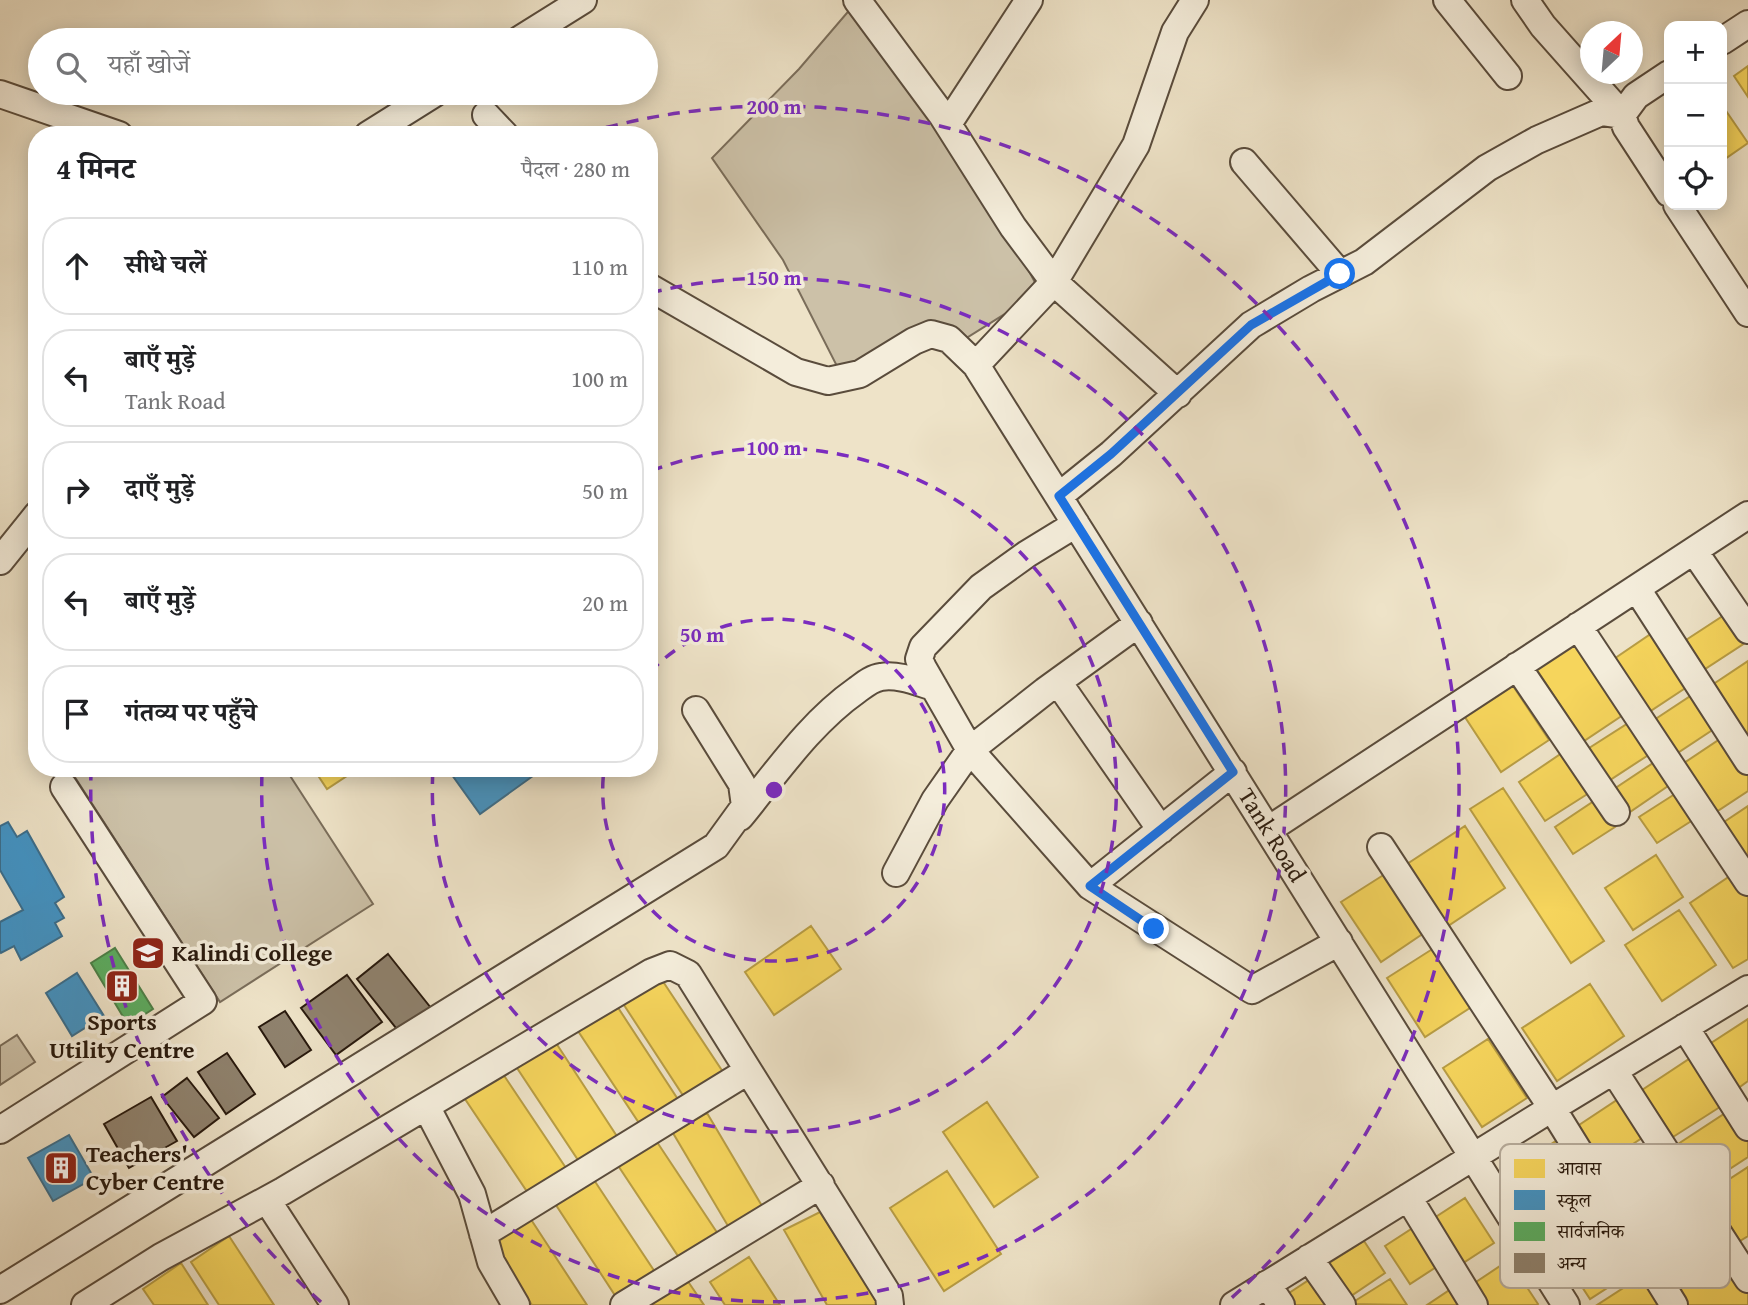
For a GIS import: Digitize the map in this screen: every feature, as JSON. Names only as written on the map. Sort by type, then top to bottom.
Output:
[{"type":"street","points":[[538,28],[583,0]]},
{"type":"street","points":[[948,124],[1029,0]]},
{"type":"street","points":[[976,365],[1055,282],[1136,145],[1175,32],[1195,0]]},
{"type":"street","points":[[1447,0],[1508,76]]},
{"type":"street","points":[[1525,0],[1543,26],[1622,115],[1626,127],[1664,185]]},
{"type":"street","points":[[866,5],[948,124],[1013,227],[1055,282],[1178,394]]},
{"type":"street","points":[[1727,38],[1748,24]]},
{"type":"street","points":[[1622,115],[1636,96],[1664,77]]},
{"type":"street","points":[[0,94],[28,104]]},
{"type":"street","points":[[32,105],[92,126]]},
{"type":"street","points":[[382,126],[416,105]]},
{"type":"street","points":[[1059,496],[1111,454],[1251,325],[1364,261],[1487,168],[1537,140],[1601,112],[1622,115]]},
{"type":"street","points":[[486,115],[496,126]]},
{"type":"street","points":[[1244,162],[1340,274]]},
{"type":"street","points":[[1680,210],[1748,313]]},
{"type":"street","name":"Tank Road","points":[[658,292],[796,372],[828,381],[860,374],[914,341],[931,334],[949,339],[976,365],[1500,1200]]},
{"type":"street","points":[[1268,830],[1748,514]]},
{"type":"street","points":[[1076,524],[981,587],[923,647],[919,659],[970,750],[1090,886],[1252,990],[1339,942]]},
{"type":"street","points":[[0,561],[28,526]]},
{"type":"street","points":[[1694,551],[1748,630]]},
{"type":"street","points":[[1637,589],[1748,761]]},
{"type":"street","points":[[896,873],[935,800],[970,750],[1139,623]]},
{"type":"street","points":[[1578,626],[1748,882]]},
{"type":"street","points":[[1517,666],[1615,812]]},
{"type":"street","points":[[0,1290],[716,846],[816,725],[833,707],[868,682],[879,677],[897,677],[934,687]]},
{"type":"street","points":[[1058,682],[1161,830]]},
{"type":"street","points":[[696,710],[742,784],[745,806],[735,823]]},
{"type":"street","points":[[1090,886],[1233,772]]},
{"type":"street","points":[[0,1130],[203,1001],[64,787]]},
{"type":"street","points":[[1381,847],[1574,1144]]},
{"type":"street","points":[[85,1305],[161,1257],[267,1200],[652,972],[670,965],[688,974],[889,1296],[890,1305]]},
{"type":"street","points":[[1234,1305],[1274,1295],[1308,1258],[1748,989]]},
{"type":"street","points":[[1685,1027],[1748,1127]]},
{"type":"street","points":[[483,1234],[748,1071]]},
{"type":"street","points":[[1614,1071],[1661,1144]]},
{"type":"street","points":[[426,1106],[472,1194],[491,1262],[516,1305]]},
{"type":"street","points":[[624,1305],[821,1185]]},
{"type":"street","points":[[1408,1197],[1474,1305]]},
{"type":"street","points":[[267,1200],[335,1305]]},
{"type":"street","points":[[1730,1251],[1748,1279]]},
{"type":"street","points":[[1308,1258],[1342,1305]]},
{"type":"street","name":"Tank Road","points":[[1555,1288],[1566,1305]]},
{"type":"street","points":[[1663,1288],[1674,1305]]},
{"type":"shaded area","points":[[858,0],[951,122],[1040,292],[952,347],[933,333],[843,378],[783,260],[712,158],[799,69]]},
{"type":"shaded area","points":[[75,777],[291,777],[373,904],[220,1002]]},
{"type":"shaded area","points":[[17,1035],[35,1062],[0,1085],[0,1046]]},
{"type":"building: आवास","points":[[1748,66],[1748,97],[1734,76]]},
{"type":"building: आवास","points":[[1727,112],[1748,143],[1727,158]]},
{"type":"building: आवास","points":[[1732,610],[1748,641],[1705,669],[1686,640]]},
{"type":"building: आवास","points":[[1658,629],[1693,683],[1643,716],[1608,663]]},
{"type":"building: आवास","points":[[1580,638],[1629,711],[1584,741],[1535,667]]},
{"type":"building: आवास","points":[[1748,661],[1748,746],[1709,687]]},
{"type":"building: आवास","points":[[1507,677],[1549,740],[1501,772],[1459,708]]},
{"type":"building: आवास","points":[[1698,691],[1720,725],[1676,754],[1654,720]]},
{"type":"building: आवास","points":[[1630,722],[1650,754],[1607,782],[1586,750]]},
{"type":"building: आवास","points":[[1726,735],[1748,769],[1748,791],[1710,816],[1678,767]]},
{"type":"building: आवास","points":[[1562,753],[1589,793],[1545,821],[1519,782]]},
{"type":"building: आवास","points":[[1656,761],[1671,784],[1627,814],[1611,791]]},
{"type":"building: आवास","points":[[319,777],[345,777],[327,789]]},
{"type":"building: आवास","points":[[1503,788],[1604,941],[1571,963],[1470,809]]},
{"type":"building: आवास","points":[[1678,792],[1696,818],[1657,843],[1639,817]]},
{"type":"building: आवास","points":[[1597,799],[1615,827],[1573,854],[1555,827]]},
{"type":"building: आवास","points":[[1748,806],[1748,858],[1724,822]]},
{"type":"building: आवास","points":[[1465,826],[1505,888],[1445,928],[1404,866]]},
{"type":"building: आवास","points":[[1656,855],[1683,897],[1633,930],[1605,888]]},
{"type":"building: आवास","points":[[1385,874],[1424,933],[1381,962],[1341,902]]},
{"type":"building: आवास","points":[[1733,874],[1748,896],[1748,959],[1733,968],[1690,903]]},
{"type":"building: आवास","points":[[1679,910],[1716,965],[1662,1001],[1625,945]]},
{"type":"building: आवास","points":[[811,926],[841,969],[774,1015],[745,972]]},
{"type":"building: आवास","points":[[1434,948],[1473,1006],[1425,1037],[1387,978]]},
{"type":"building: आवास","points":[[660,977],[727,1078],[688,1103],[622,1002]]},
{"type":"building: आवास","points":[[1590,984],[1624,1036],[1557,1081],[1522,1028]]},
{"type":"building: आवास","points":[[615,1003],[681,1104],[643,1129],[576,1028]]},
{"type":"building: आवास","points":[[1748,1019],[1748,1081],[1737,1089],[1708,1045]]},
{"type":"building: आवास","points":[[1488,1039],[1527,1098],[1482,1127],[1443,1068]]},
{"type":"building: आवास","points":[[556,1043],[622,1144],[584,1169],[517,1068]]},
{"type":"building: आवास","points":[[1692,1057],[1723,1105],[1673,1137],[1642,1090]]},
{"type":"building: आवास","points":[[503,1074],[570,1174],[532,1199],[465,1099]]},
{"type":"building: आवास","points":[[1623,1096],[1648,1134],[1633,1144],[1587,1144],[1576,1127]]},
{"type":"building: आवास","points":[[987,1102],[1038,1177],[994,1207],[943,1132]]},
{"type":"building: आवास","points":[[1730,1110],[1748,1138],[1748,1157],[1730,1169],[1730,1144],[1678,1144]]},
{"type":"building: आवास","points":[[707,1113],[762,1206],[728,1226],[673,1133]]},
{"type":"building: आवास","points":[[1562,1137],[1566,1144],[1551,1144]]},
{"type":"building: आवास","points":[[655,1139],[722,1240],[684,1265],[617,1164]]},
{"type":"building: आवास","points":[[1748,1167],[1748,1236],[1740,1241],[1730,1226],[1730,1179]]},
{"type":"building: आवास","points":[[947,1171],[1001,1254],[944,1291],[890,1208]]},
{"type":"building: आवास","points":[[592,1177],[659,1278],[620,1303],[554,1202]]},
{"type":"building: आवास","points":[[1465,1198],[1494,1243],[1460,1265],[1431,1220]]},
{"type":"building: आवास","points":[[820,1212],[879,1305],[827,1305],[784,1230]]},
{"type":"building: आवास","points":[[530,1218],[587,1305],[532,1305],[491,1243]]},
{"type":"building: आवास","points":[[1419,1224],[1444,1262],[1410,1284],[1385,1246]]},
{"type":"building: आवास","points":[[229,1236],[274,1305],[219,1305],[191,1262]]},
{"type":"building: आवास","points":[[1364,1241],[1385,1273],[1348,1298],[1326,1265]]},
{"type":"building: आवास","points":[[749,1257],[780,1305],[725,1305],[710,1282]]},
{"type":"building: आवास","points":[[181,1263],[208,1305],[154,1305],[143,1289]]},
{"type":"building: आवास","points":[[1730,1263],[1748,1290],[1748,1305],[1688,1305],[1678,1291],[1682,1288],[1730,1288]]},
{"type":"building: आवास","points":[[1500,1266],[1500,1288],[1527,1288],[1538,1304],[1487,1305],[1473,1284]]},
{"type":"building: आवास","points":[[1315,1276],[1334,1305],[1288,1305],[1283,1297]]},
{"type":"building: आवास","points":[[1390,1279],[1407,1305],[1350,1304]]},
{"type":"building: आवास","points":[[687,1280],[704,1305],[650,1305]]},
{"type":"building: आवास","points":[[1457,1285],[1470,1305],[1427,1305]]},
{"type":"building: आवास","points":[[1583,1288],[1607,1288],[1590,1299]]},
{"type":"building: आवास","points":[[1623,1288],[1650,1288],[1661,1305],[1597,1305]]},
{"type":"building: स्कूल","points":[[453,777],[531,777],[480,814]]},
{"type":"building: स्कूल","points":[[8,822],[17,837],[27,831],[64,897],[55,903],[64,918],[55,923],[62,936],[21,960],[14,946],[1,953],[0,951],[0,922],[23,910],[0,870],[0,826]]},
{"type":"building: स्कूल","points":[[77,973],[104,1016],[72,1036],[46,993]]},
{"type":"building: स्कूल","name":"Teachers' Cyber Centre","points":[[69,1135],[94,1178],[53,1201],[28,1158]]},
{"type":"building: सार्वजनिक","name":"Sports Utility Centre","points":[[115,948],[153,1009],[128,1025],[91,963]]},
{"type":"building: अन्य","points":[[388,954],[431,1008],[400,1033],[357,979]]},
{"type":"building: अन्य","points":[[347,975],[382,1022],[336,1055],[301,1008]]},
{"type":"building: अन्य","points":[[285,1011],[311,1050],[285,1067],[259,1027]]},
{"type":"building: अन्य","points":[[227,1053],[255,1094],[226,1114],[198,1072]]},
{"type":"building: अन्य","points":[[187,1078],[219,1118],[194,1137],[162,1097]]},
{"type":"building: अन्य","points":[[151,1097],[177,1141],[129,1168],[104,1124]]},
{"type":"place","name":"Kalindi College","points":[[148,953]]},
{"type":"place","name":"Sports Utility Centre","points":[[122,986]]},
{"type":"place","name":"Teachers' Cyber Centre","points":[[61,1168]]},
{"type":"route","points":[[1154,929],[1090,886],[1233,772],[1059,496],[1111,454],[1251,325],[1340,274]]}]
